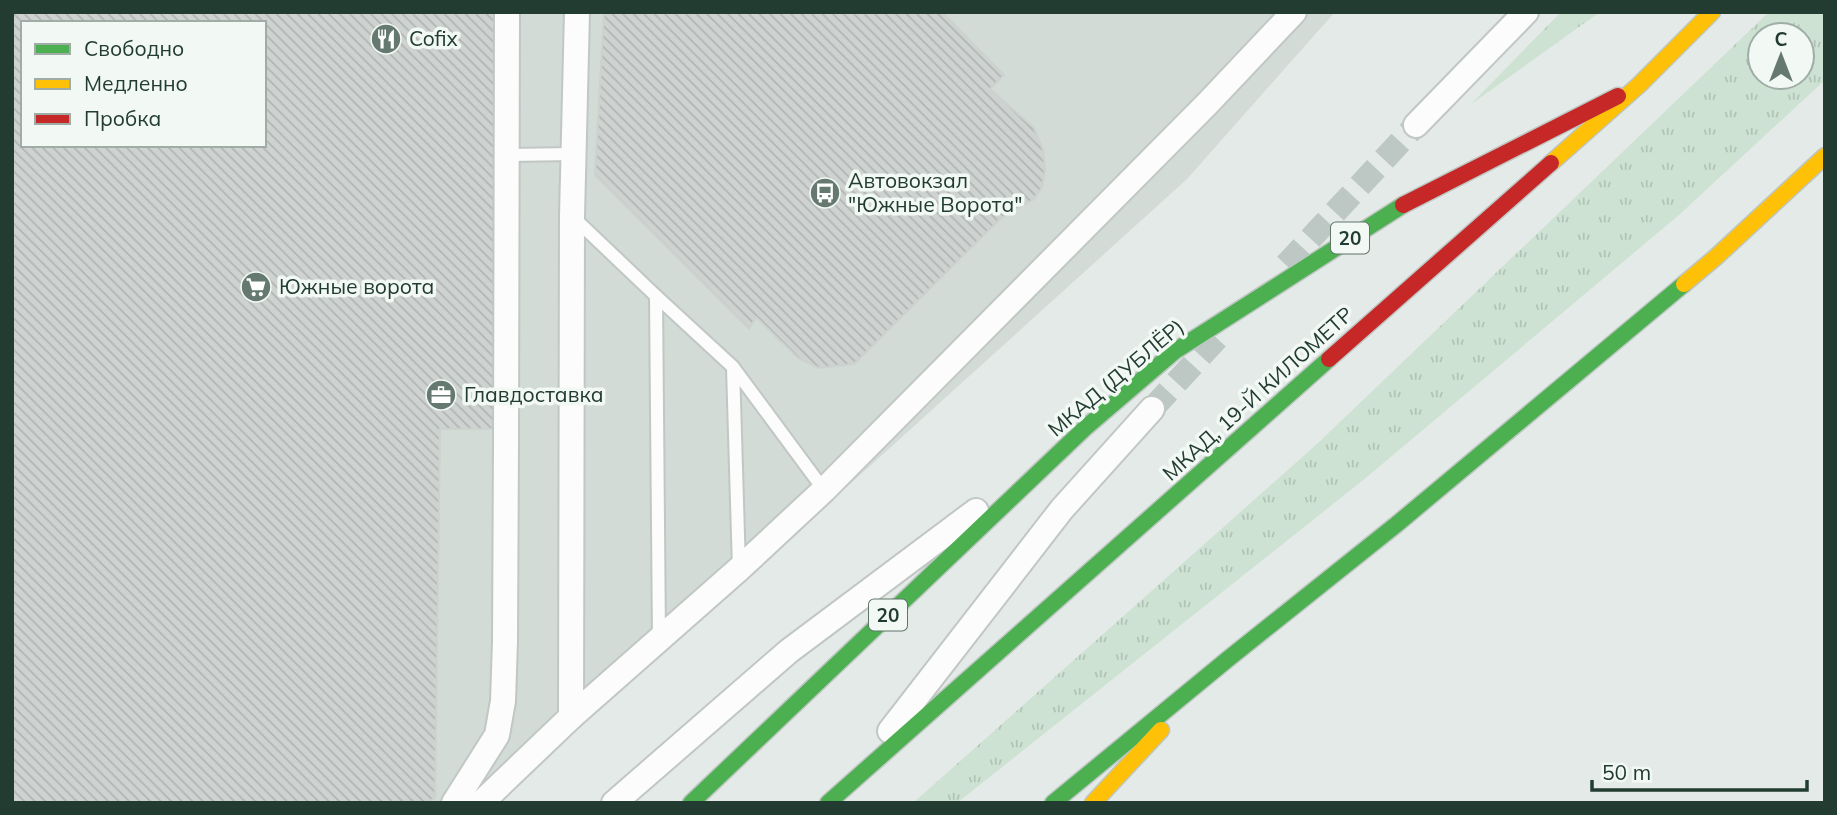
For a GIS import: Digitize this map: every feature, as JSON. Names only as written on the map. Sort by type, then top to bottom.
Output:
[{"type":"main road","name":"МКАД, 19-Й КИЛОМЕТР","points":[[828,803],[1639,85],[1712,12]]},
{"type":"main road","name":"МКАД (ДУБЛЁР)","points":[[691,803],[1085,428],[1175,351],[1394,209],[1639,85]]},
{"type":"main road","points":[[1053,803],[1397,524],[1705,266],[1825,156]]},
{"type":"main road","points":[[1093,803],[1228,659]]},
{"type":"street","points":[[454,803],[497,735],[503,701],[506,575],[507,12]]},
{"type":"street","points":[[571,717],[572,216],[578,12]]},
{"type":"street","points":[[481,803],[571,717],[739,569],[824,489],[1208,103],[1294,12]]},
{"type":"street","points":[[1416,125],[1526,12]]},
{"type":"street","points":[[848,785],[1062,509],[1152,409]]},
{"type":"street","points":[[614,803],[789,651],[1085,428]]},
{"type":"lane","points":[[506,155],[574,153]]},
{"type":"lane","points":[[572,216],[733,366],[824,489]]},
{"type":"lane","points":[[656,296],[659,639]]},
{"type":"lane","points":[[733,366],[739,569]]},
{"type":"shaded area","points":[[12,12],[1335,12],[1187,179],[724,598],[485,803],[12,803]]},
{"type":"green space","points":[[1561,12],[1600,12],[1470,105]]},
{"type":"green space","points":[[1769,12],[1825,12],[1825,80],[1816,88],[1816,21],[1760,21]]},
{"type":"green space","points":[[1746,34],[1746,91],[1813,91],[1679,215],[1362,481],[957,803],[913,803],[1318,443]]},
{"type":"building","name":"Южные ворота","points":[[12,12],[499,12],[500,429],[440,429],[435,798],[426,803],[12,803]]},
{"type":"building","name":"Автовокзал \"Южные Ворота\"","points":[[604,12],[942,12],[1004,75],[990,89],[1034,128],[1043,150],[1045,170],[1042,187],[1034,199],[1001,218],[854,364],[819,368],[798,358],[756,317],[749,329],[595,175]]},
{"type":"tunnel","points":[[1286,265],[1416,125]]},
{"type":"tunnel","points":[[1152,409],[1220,335]]},
{"type":"traffic: fast","points":[[691,803],[1085,428],[1175,351],[1403,205]]},
{"type":"traffic: fast","points":[[1053,803],[1397,524],[1684,284]]},
{"type":"traffic: fast","points":[[828,803],[1329,359]]},
{"type":"traffic: slow","points":[[1551,163],[1639,85],[1712,12]]},
{"type":"traffic: slow","points":[[1684,284],[1825,156]]},
{"type":"traffic: slow","points":[[1093,803],[1161,730]]},
{"type":"traffic: jam","points":[[1403,205],[1618,96]]},
{"type":"traffic: jam","points":[[1329,359],[1551,163]]},
{"type":"place","name":"Cofix","points":[[386,39]]},
{"type":"place","name":"Автовокзал \"Южные Ворота\"","points":[[825,193]]},
{"type":"place","name":"Южные ворота","points":[[256,287]]},
{"type":"place","name":"Главдоставка","points":[[441,395]]}]
